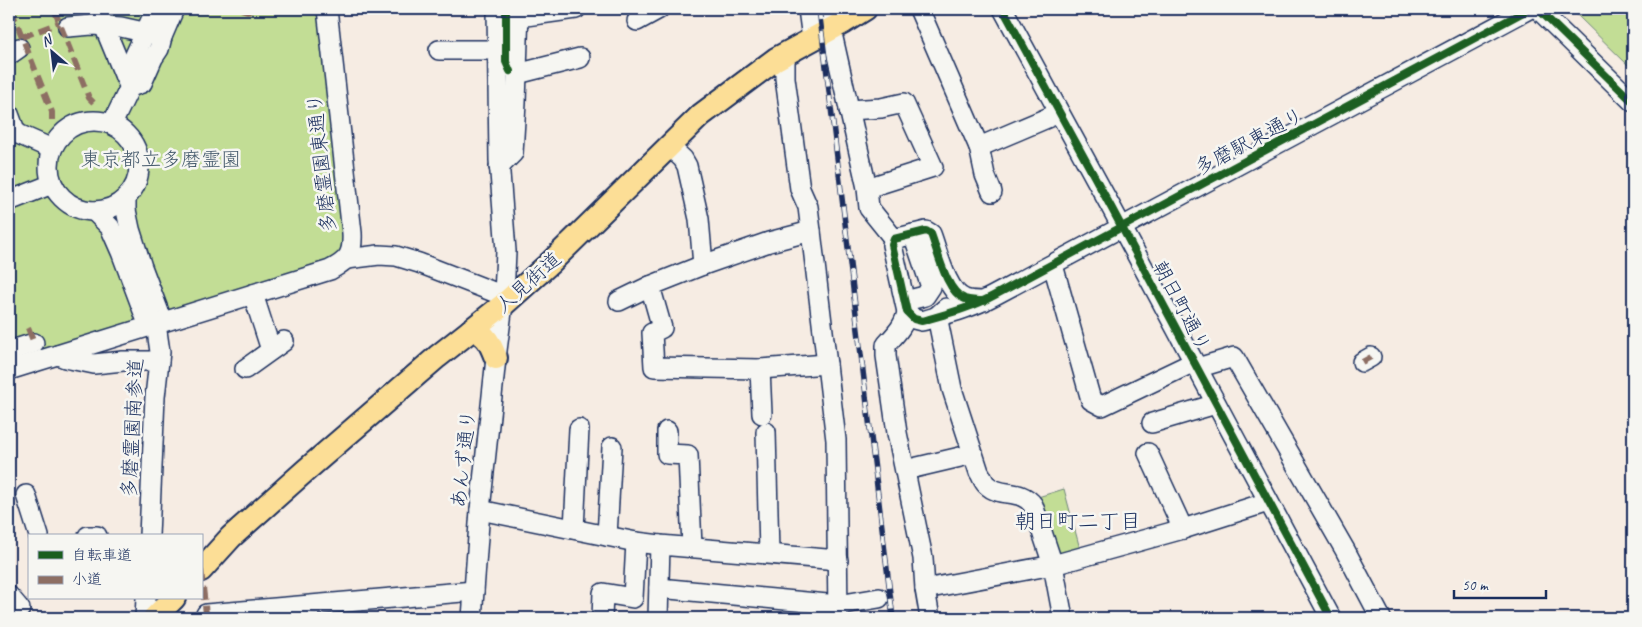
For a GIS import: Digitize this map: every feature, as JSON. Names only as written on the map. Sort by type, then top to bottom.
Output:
[{"type":"main road","name":"人見街道","points":[[202,569],[231,537],[305,471],[551,262],[701,115],[824,26],[865,9]]},
{"type":"main road","points":[[471,330],[483,333],[496,358]]},
{"type":"main road","points":[[154,618],[172,600]]},
{"type":"street","points":[[154,35],[156,9]]},
{"type":"street","points":[[112,124],[127,82],[154,35],[174,9]]},
{"type":"street","name":"あんず通り","points":[[472,618],[480,510],[504,300],[506,251],[499,167],[497,9]]},
{"type":"street","points":[[499,167],[513,153],[519,13],[576,9]]},
{"type":"street","points":[[808,9],[824,26],[849,110],[870,208],[894,239]]},
{"type":"street","points":[[918,9],[979,147],[985,175],[992,192]]},
{"type":"street","name":"朝日町通り","points":[[1003,9],[1331,618]]},
{"type":"street","name":"多磨駅東通り","points":[[918,312],[984,301],[1529,9]]},
{"type":"street","points":[[1538,9],[1633,102]]},
{"type":"street","name":"多磨霊園東通り","points":[[9,370],[330,270],[347,260],[353,243],[328,10]]},
{"type":"street","points":[[637,21],[655,10]]},
{"type":"street","points":[[68,27],[80,25],[101,17],[154,35]]},
{"type":"street","points":[[101,17],[127,82]]},
{"type":"street","points":[[439,50],[497,50]]},
{"type":"street","points":[[785,53],[785,78],[800,189],[808,207],[812,231],[836,440],[838,612]]},
{"type":"street","points":[[517,74],[580,58]]},
{"type":"street","points":[[849,110],[881,108],[904,103],[933,167],[866,188]]},
{"type":"street","points":[[979,147],[1060,113]]},
{"type":"street","points":[[94,120],[112,124],[126,133],[132,140],[139,156],[140,166],[136,183],[126,198],[112,208],[94,211],[77,208],[62,198],[52,184],[49,166],[52,149],[62,134],[77,124],[94,120]]},
{"type":"street","points":[[11,125],[52,149]]},
{"type":"street","points":[[670,147],[683,159],[687,166],[699,219],[703,265]]},
{"type":"street","points":[[9,201],[52,184]]},
{"type":"street","name":"多磨霊園南参道","points":[[126,198],[126,210],[130,229],[159,312],[156,324],[159,342],[159,361],[155,397],[149,534]]},
{"type":"street","points":[[94,211],[110,227],[145,316],[156,324]]},
{"type":"street","points":[[619,301],[650,286],[703,265],[769,242],[812,231]]},
{"type":"street","points":[[894,239],[926,231],[931,234],[949,283],[955,292],[971,301],[984,301]]},
{"type":"street","points":[[913,234],[931,287],[918,312],[886,345],[886,356],[897,433],[923,558],[924,589],[930,618]]},
{"type":"street","points":[[894,239],[892,245],[918,312],[952,389],[979,472],[985,483],[994,490],[1029,498],[1037,514],[1053,565],[1063,618]]},
{"type":"street","points":[[347,260],[396,256],[419,263],[504,300]]},
{"type":"street","points":[[1053,264],[1091,400],[1102,406],[1195,365],[1234,357],[1382,618]]},
{"type":"street","points":[[918,312],[948,305],[950,298],[949,283]]},
{"type":"street","points":[[650,286],[662,328],[652,333],[654,367],[760,369],[827,364]]},
{"type":"street","points":[[245,369],[277,346],[253,294]]},
{"type":"street","points":[[9,351],[34,343]]},
{"type":"street","points":[[58,355],[94,364],[123,361],[159,361]]},
{"type":"street","points":[[760,369],[769,553]]},
{"type":"street","points":[[1152,424],[1216,404]]},
{"type":"street","points":[[574,529],[579,429]]},
{"type":"street","points":[[667,431],[667,454],[688,455],[692,548]]},
{"type":"street","points":[[607,536],[612,447]]},
{"type":"street","points":[[1148,453],[1183,529]]},
{"type":"street","points":[[905,470],[973,454]]},
{"type":"street","points":[[26,495],[38,534]]},
{"type":"street","points":[[924,589],[1053,565],[1183,529],[1268,502]]},
{"type":"street","points":[[480,510],[636,542],[838,560]]},
{"type":"street","points":[[602,618],[603,593],[633,598],[636,542]]},
{"type":"street","points":[[658,618],[660,545]]},
{"type":"street","points":[[659,588],[838,612],[878,598]]},
{"type":"street","points":[[213,615],[327,611],[474,591]]},
{"type":"street","points":[[145,618],[146,600]]},
{"type":"green space","name":"東京都立多磨霊園","points":[[9,9],[322,9],[346,233],[341,251],[331,262],[9,364]]},
{"type":"green space","points":[[1571,9],[1633,9],[1633,70]]},
{"type":"green space","points":[[1064,489],[1080,549],[1054,556],[1038,497]]},
{"type":"railway","points":[[819,9],[893,618]]},
{"type":"marked path","points":[[11,9],[52,112],[52,120]]},
{"type":"marked path","points":[[54,9],[89,98],[94,103]]},
{"type":"marked path","points":[[241,9],[247,11],[257,9]]},
{"type":"marked path","points":[[22,37],[59,23]]},
{"type":"marked path","points":[[28,328],[34,343]]},
{"type":"marked path","points":[[1362,362],[1371,357]]},
{"type":"marked path","points":[[202,579],[206,614]]},
{"type":"cycle path","points":[[506,9],[506,62],[510,71]]},
{"type":"cycle path","points":[[1003,9],[1331,618]]},
{"type":"cycle path","points":[[984,301],[982,301],[972,301],[958,295],[944,271],[931,234],[926,231],[894,239],[892,245],[907,312],[914,319],[922,321],[976,304],[985,300],[993,296],[1529,9]]},
{"type":"cycle path","points":[[1538,9],[1633,102]]},
{"type":"district","name":"朝日町二丁目","points":[[1078,521]]}]
